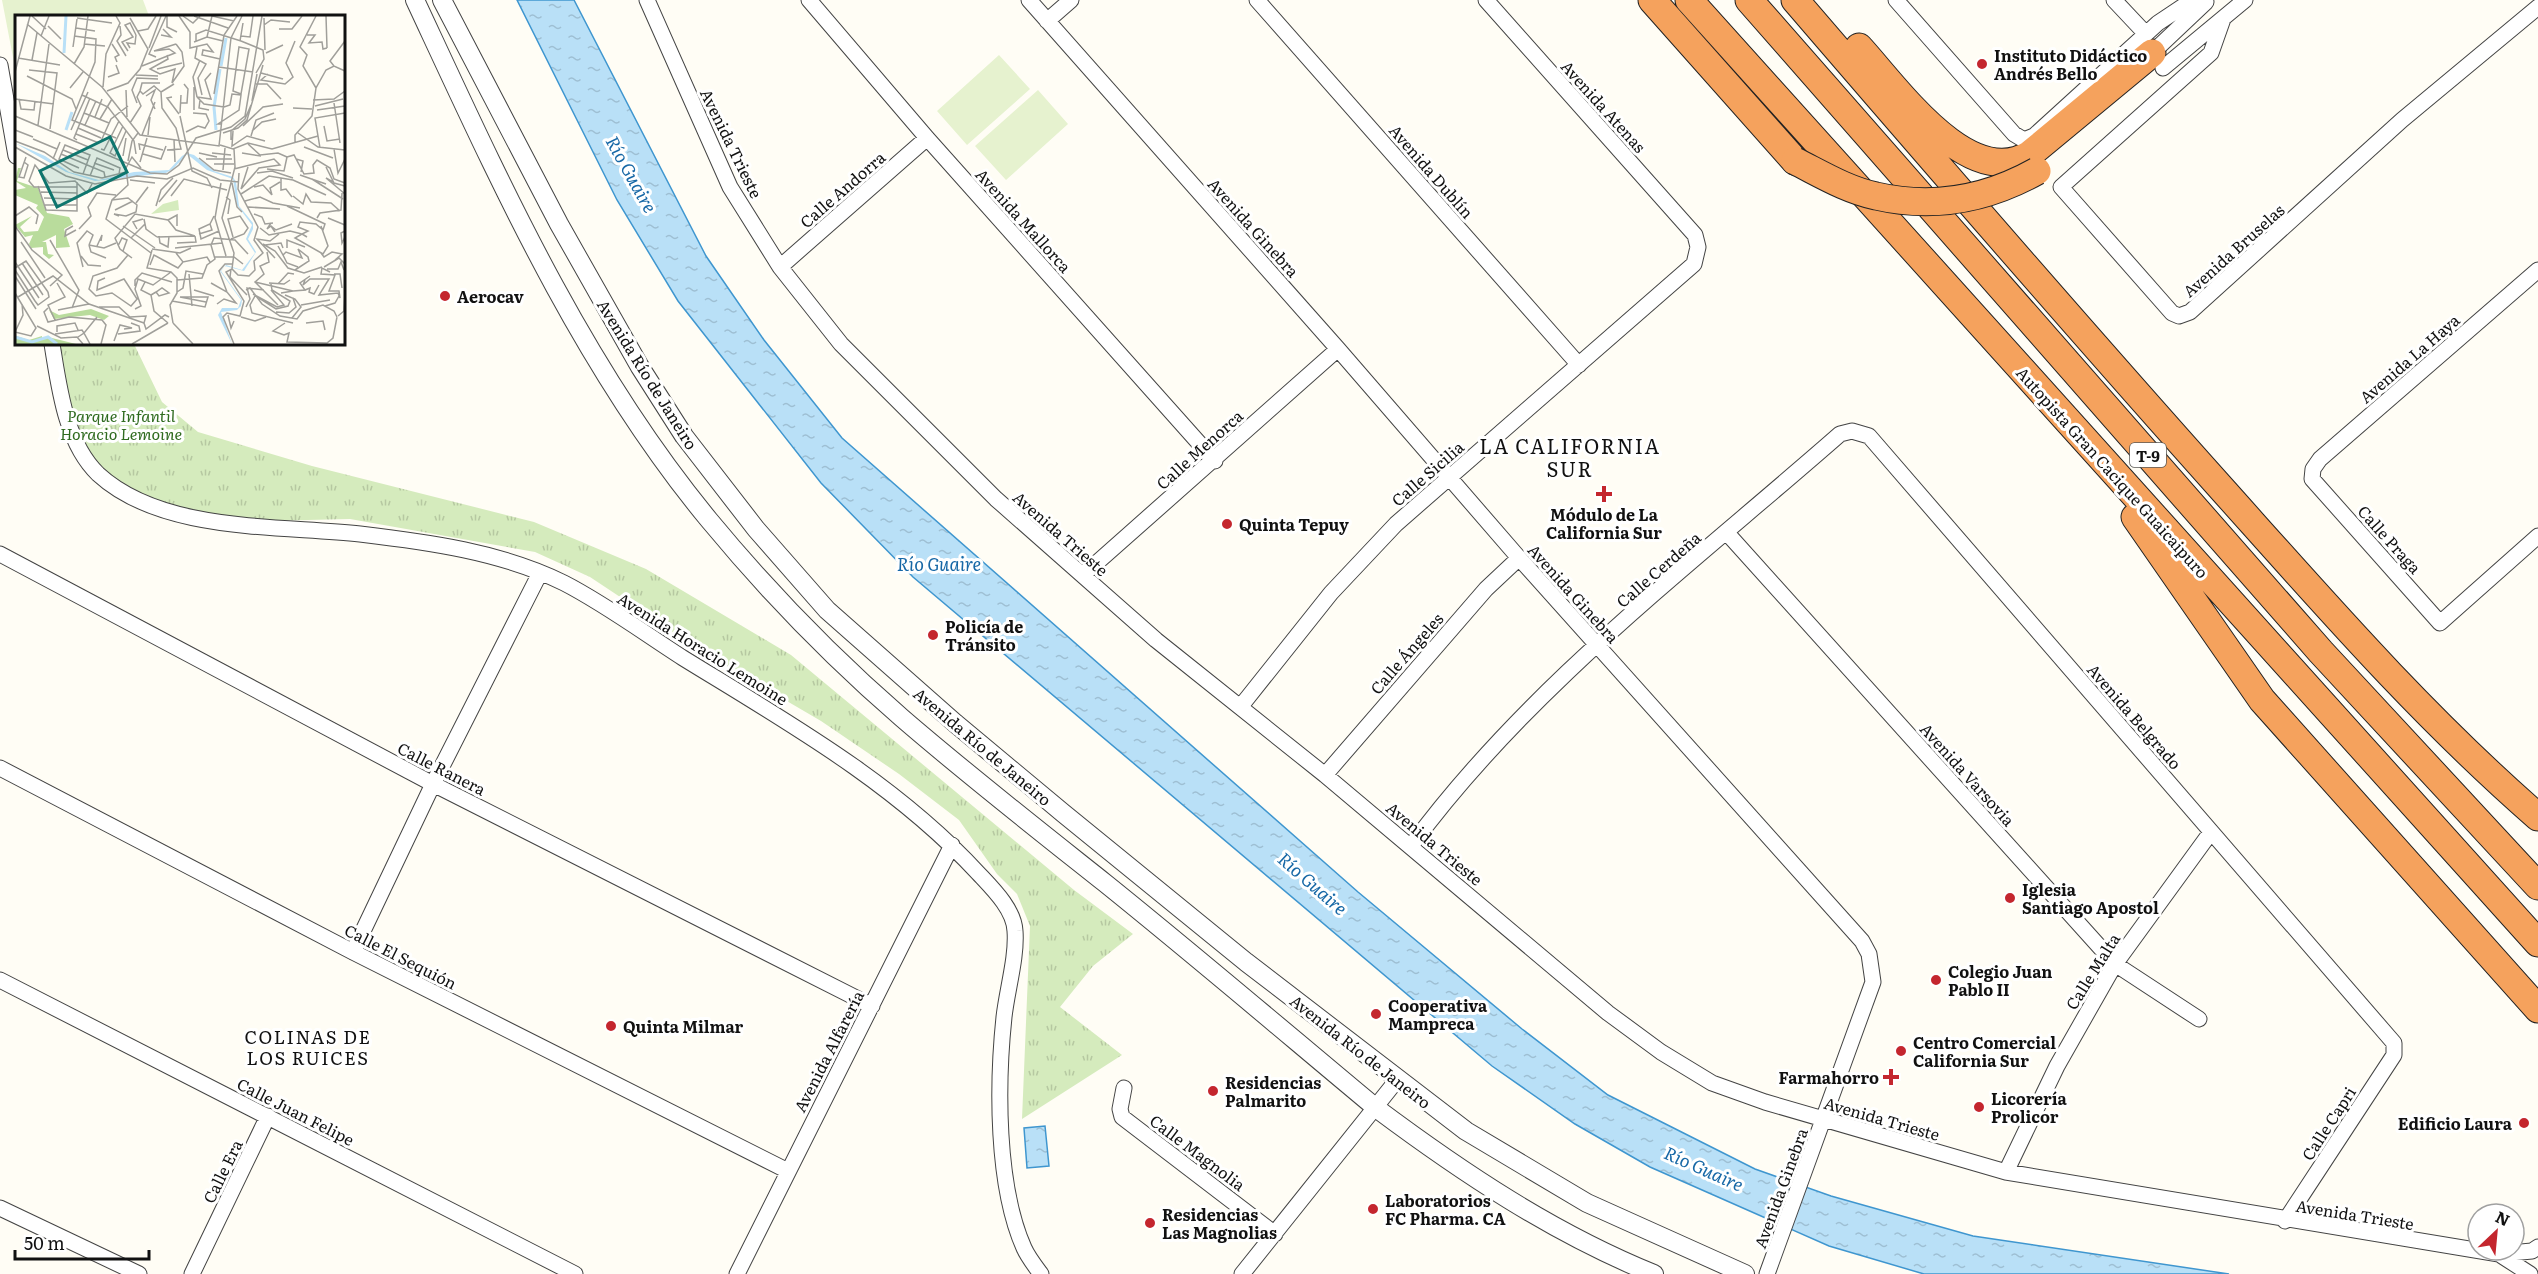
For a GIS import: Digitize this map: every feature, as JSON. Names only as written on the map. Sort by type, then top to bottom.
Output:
[{"type":"highway","points":[[1652,0],[1795,161],[1840,183],[1875,196],[1909,201],[1961,200],[2014,183],[2037,171],[2154,52]]},
{"type":"highway","name":"Autopista Gran Cacique Guaicaipuro","points":[[1689,0],[2538,943]]},
{"type":"highway","name":"T-9","points":[[1749,0],[2321,652],[2538,886]]},
{"type":"highway","points":[[1795,0],[2092,344],[2396,684],[2538,817]]},
{"type":"highway","points":[[1816,0],[1935,130],[1968,154],[1995,162],[2018,161],[2030,154],[2154,52]]},
{"type":"highway","points":[[2069,423],[2262,700],[2538,1009]]},
{"type":"street","name":"Avenida Río de Janeiro","points":[[415,0],[507,196],[576,323],[624,401],[675,475],[742,559],[851,671],[900,717],[1376,1108],[1447,1161],[1516,1205],[1579,1239],[1654,1274]]},
{"type":"street","name":"Avenida Río de Janeiro","points":[[442,0],[559,224],[671,416],[756,529],[827,610],[955,723],[1063,813],[1397,1080],[1466,1131],[1587,1203],[1745,1274]]},
{"type":"street","name":"Avenida Trieste","points":[[647,0],[730,187],[780,267],[849,352],[996,500],[1156,640],[1325,774],[1608,1013],[1661,1052],[1712,1083],[1824,1120],[2006,1172],[2285,1221],[2466,1249]]},
{"type":"street","name":"Avenida Mallorca","points":[[809,0],[927,138],[1215,461]]},
{"type":"street","name":"Avenida Ginebra","points":[[1029,0],[1338,349],[1518,558],[1862,941],[1869,954],[1873,982],[1767,1274]]},
{"type":"street","points":[[1047,21],[1071,0]]},
{"type":"street","name":"Avenida Dublín","points":[[1257,0],[1579,365]]},
{"type":"street","name":"Avenida Atenas","points":[[1486,0],[1695,236]]},
{"type":"street","points":[[1896,0],[2014,134],[2024,140],[2034,136],[2154,52],[2206,2]]},
{"type":"street","points":[[2114,0],[2154,52]]},
{"type":"street","points":[[2154,52],[2223,19],[2245,0]]},
{"type":"street","name":"Avenida Bruselas","points":[[2223,19],[2211,53],[2061,187],[2172,313],[2179,316],[2190,312],[2402,120],[2538,7]]},
{"type":"street","points":[[0,65],[15,150]]},
{"type":"street","name":"Calle Andorra","points":[[780,267],[927,138]]},
{"type":"street","name":"Calle Sicilia","points":[[1241,706],[1331,593],[1396,524],[1694,264],[1698,247],[1695,236]]},
{"type":"street","name":"Avenida La Haya","points":[[2312,479],[2313,469],[2320,459],[2538,270]]},
{"type":"street","name":"Avenida Horacio Lemoine","points":[[52,345],[64,410],[77,443],[97,473],[133,498],[178,514],[260,528],[360,534],[467,550],[564,583],[762,706],[899,798],[952,845],[996,892],[1010,913],[1016,930],[1003,1020],[1000,1129],[1005,1173],[1014,1216],[1024,1249],[1041,1274]]},
{"type":"street","name":"Calle Menorca","points":[[1083,575],[1215,461],[1338,349]]},
{"type":"street","name":"Avenida Belgrado","points":[[1840,434],[1852,431],[1869,436],[2394,1043]]},
{"type":"street","name":"Calle Cerdeña","points":[[1411,846],[1445,801],[1508,732],[1597,645],[1840,434]]},
{"type":"street","name":"Calle Praga","points":[[2312,479],[2440,623],[2538,536]]},
{"type":"street","name":"Avenida Varsovia","points":[[1727,533],[2115,964],[2199,1019]]},
{"type":"street","name":"Calle Ranera","points":[[0,554],[434,784],[872,1006]]},
{"type":"street","name":"Calle Ángeles","points":[[1325,774],[1486,589],[1518,558]]},
{"type":"street","points":[[353,952],[540,573]]},
{"type":"street","name":"Calle El Sequión","points":[[0,768],[353,952],[788,1171]]},
{"type":"street","name":"Calle Malta","points":[[2006,1172],[2057,1066],[2115,964],[2211,832]]},
{"type":"street","name":"Avenida Alfarería","points":[[737,1274],[952,845]]},
{"type":"street","name":"Calle Juan Felipe","points":[[0,980],[575,1274]]},
{"type":"street","name":"Calle Capri","points":[[2285,1221],[2394,1055],[2394,1043]]},
{"type":"street","points":[[1242,1274],[1397,1080]]},
{"type":"street","name":"Calle Magnolia","points":[[1124,1089],[1120,1109],[1122,1117],[1275,1234]]},
{"type":"street","name":"Calle Era","points":[[192,1274],[268,1116]]},
{"type":"street","points":[[0,1208],[139,1274]]},
{"type":"street","name":"Avenida Trieste","points":[[2511,1262],[2530,1274]]},
{"type":"green space","points":[[2,0],[143,0],[149,15],[15,15],[15,68]]},
{"type":"green space","points":[[999,55],[1030,89],[967,145],[937,111]]},
{"type":"green space","points":[[1038,90],[1068,124],[1006,180],[975,146]]},
{"type":"green space","name":"Parque Infantil Horacio Lemoine","points":[[52,345],[134,345],[162,402],[198,432],[312,466],[534,522],[646,569],[791,655],[1074,890],[1133,934],[1093,966],[1060,1007],[1122,1055],[1022,1119],[1030,926],[1017,894],[997,874],[959,820],[899,774],[821,721],[703,652],[590,577],[535,552],[350,519],[226,522],[125,492],[77,443]]},
{"type":"water","name":"Río Guaire","points":[[517,0],[574,0],[706,256],[764,340],[842,438],[1358,892],[1522,1029],[1608,1095],[1755,1169],[1831,1196],[1973,1236],[2229,1274],[1924,1274],[1829,1246],[1650,1167],[1575,1124],[1492,1066],[913,577],[821,483],[678,301],[617,200]]},
{"type":"water","points":[[1045,1126],[1049,1166],[1027,1168],[1024,1128]]},
{"type":"place","name":"Instituto Didáctico Andrés Bello","points":[[1982,64]]},
{"type":"place","name":"Aerocav","points":[[445,296]]},
{"type":"place","name":"Módulo de La California Sur","points":[[1604,494]]},
{"type":"place","name":"Quinta Tepuy","points":[[1227,524]]},
{"type":"place","name":"Policía de Tránsito","points":[[933,635]]},
{"type":"place","name":"Iglesia Santiago Apostol","points":[[2010,898]]},
{"type":"place","name":"Colegio Juan Pablo II","points":[[1936,980]]},
{"type":"place","name":"Cooperativa Mampreca","points":[[1376,1014]]},
{"type":"place","name":"Quinta Milmar","points":[[611,1026]]},
{"type":"place","name":"Centro Comercial California Sur","points":[[1901,1051]]},
{"type":"place","name":"Farmahorro","points":[[1891,1077]]},
{"type":"place","name":"Residencias Palmarito","points":[[1213,1091]]},
{"type":"place","name":"Licorería Prolicor","points":[[1979,1107]]},
{"type":"place","name":"Edificio Laura","points":[[2524,1123]]},
{"type":"place","name":"Laboratorios FC Pharma. CA","points":[[1373,1209]]},
{"type":"place","name":"Residencias Las Magnolias","points":[[1150,1223]]},
{"type":"district","name":"LA CALIFORNIA SUR","points":[[1570,456]]},
{"type":"district","name":"COLINAS DE LOS RUICES","points":[[308,1046]]}]
